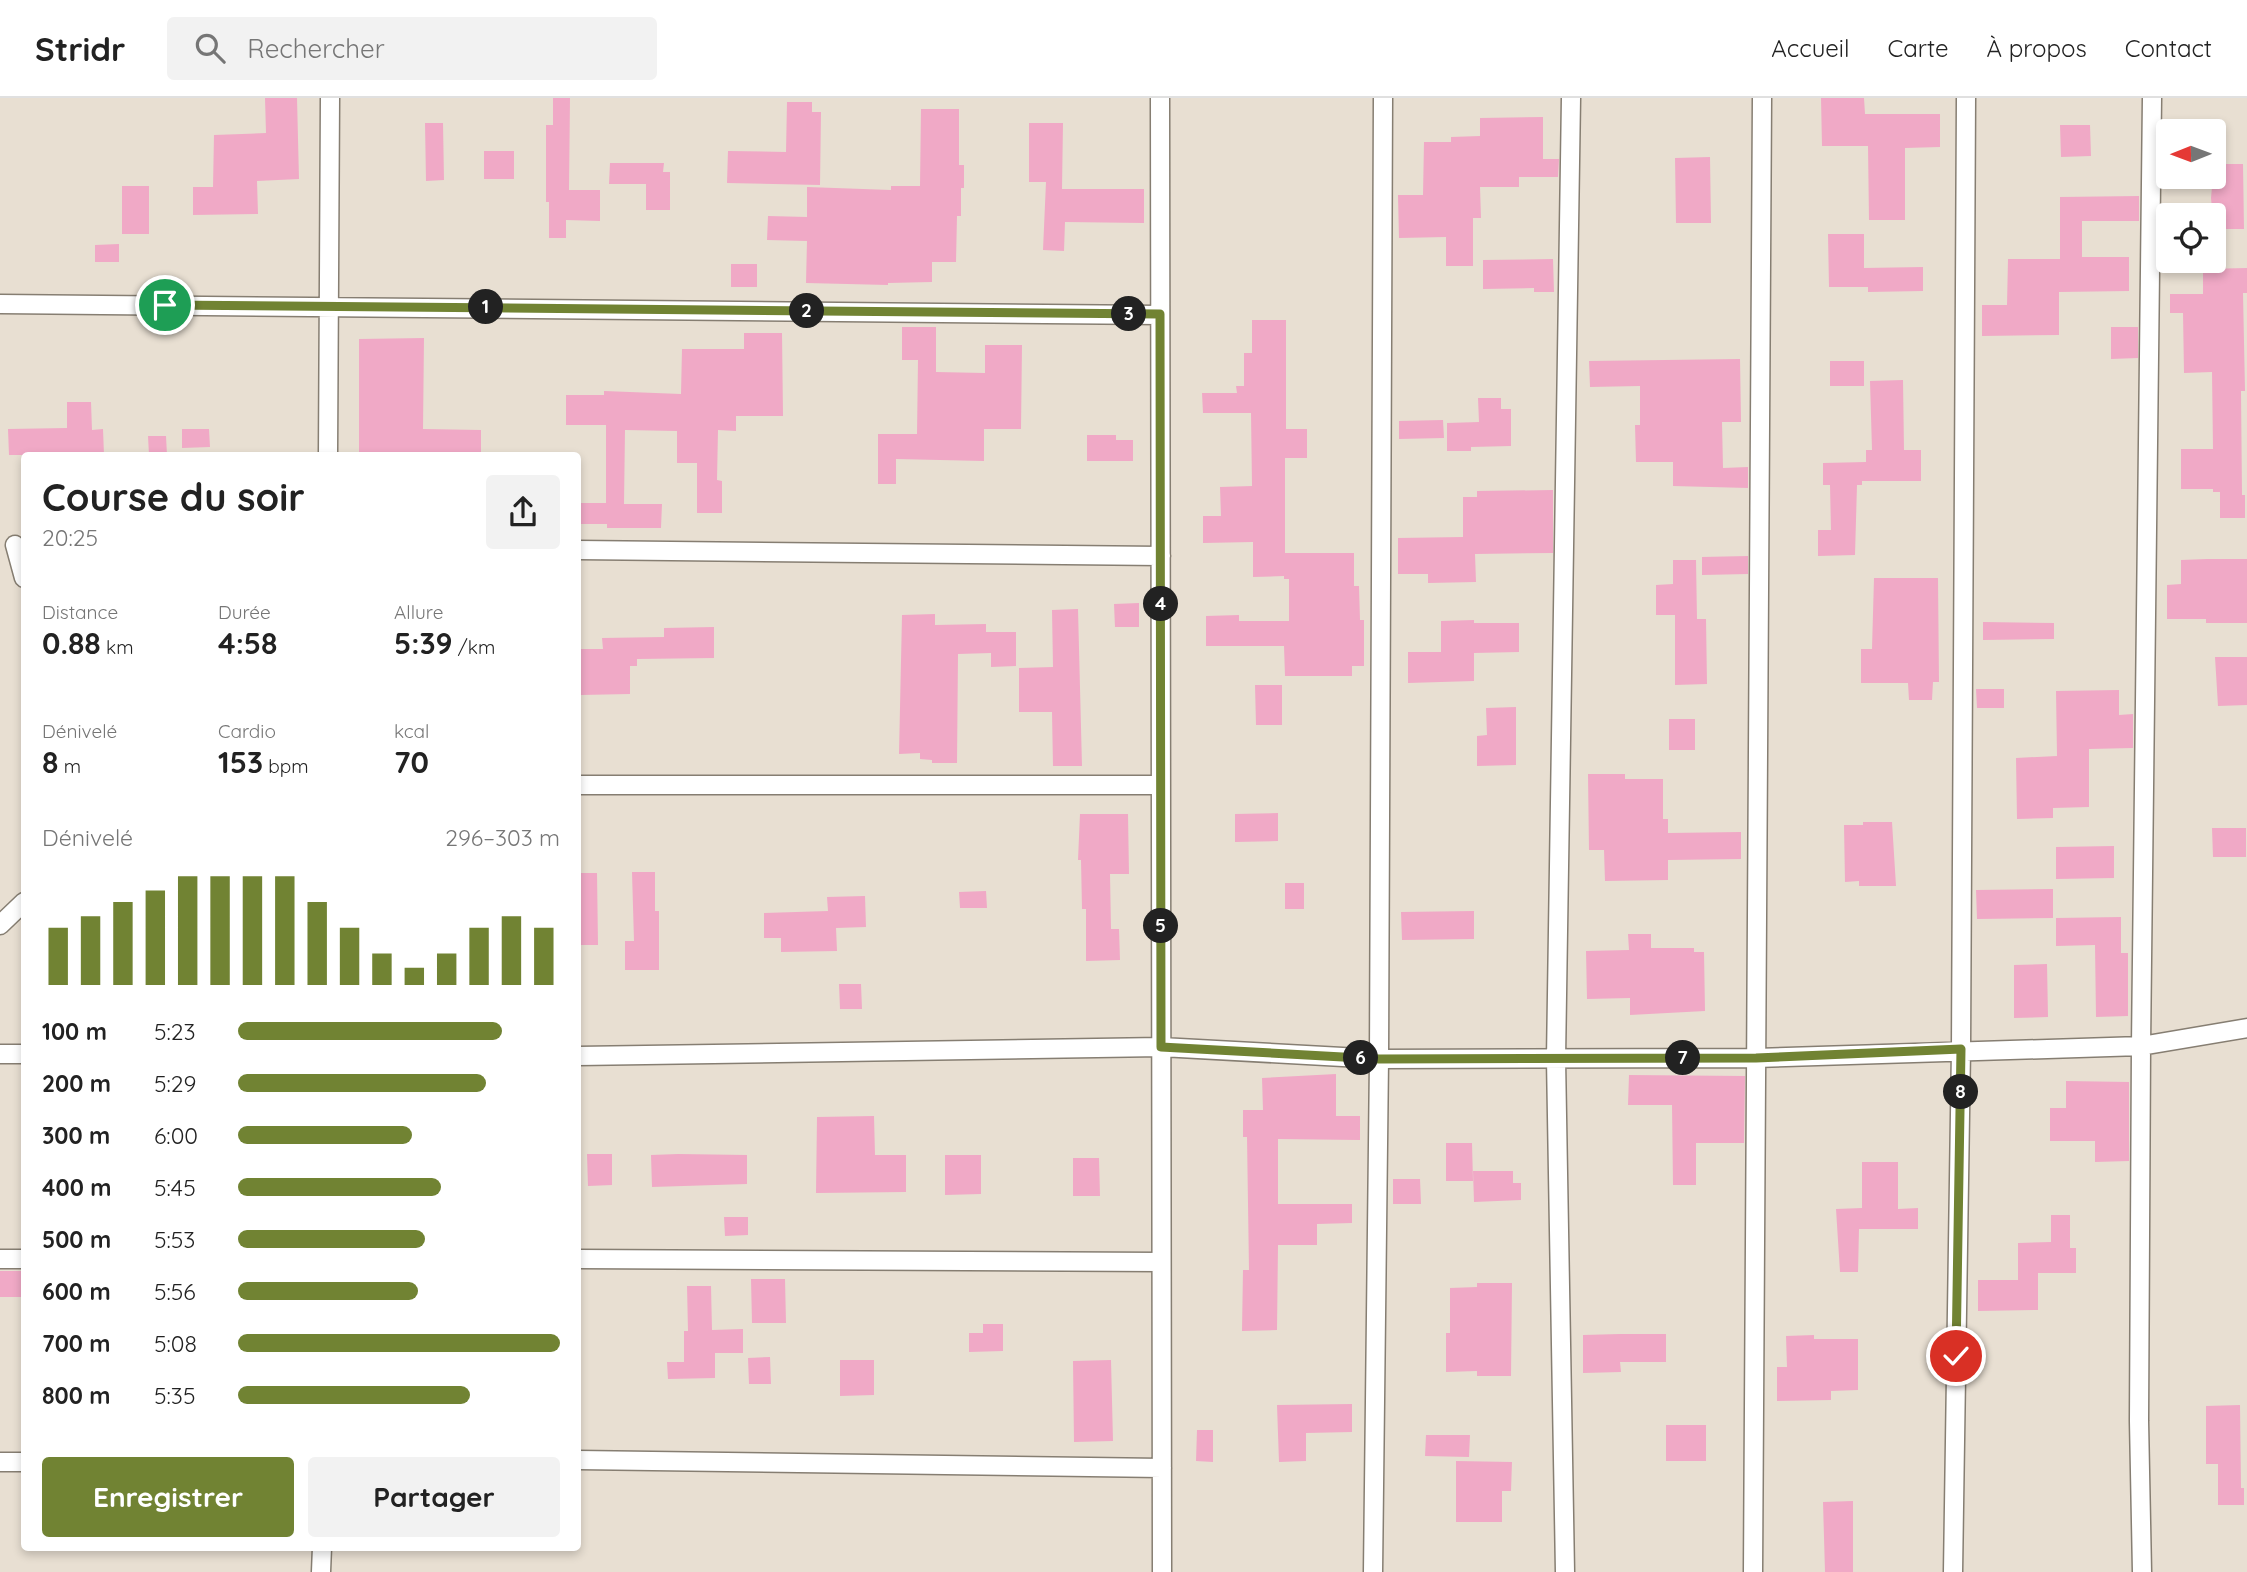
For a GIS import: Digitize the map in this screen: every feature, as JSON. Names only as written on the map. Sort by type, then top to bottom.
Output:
[{"type":"street","points":[[328,452],[330,98]]},
{"type":"street","points":[[1160,98],[1162,1572]]},
{"type":"street","points":[[1373,1572],[1379,1059],[1382,98]]},
{"type":"street","points":[[1565,1572],[1556,1059],[1571,98]]},
{"type":"street","points":[[1753,1572],[1762,98]]},
{"type":"street","points":[[1953,1572],[1961,1049],[1966,98]]},
{"type":"street","points":[[2142,1572],[2139,1421],[2141,1046],[2152,98]]},
{"type":"street","points":[[0,304],[1160,314]]},
{"type":"street","points":[[13,545],[21,569]]},
{"type":"street","points":[[581,550],[1161,556]]},
{"type":"street","points":[[581,785],[1161,785]]},
{"type":"street","points":[[0,925],[21,905]]},
{"type":"street","points":[[581,1056],[1161,1047],[1379,1059],[1756,1058],[1961,1049],[2141,1046],[2247,1028]]},
{"type":"street","points":[[0,1054],[21,1054]]},
{"type":"street","points":[[0,1259],[21,1259]]},
{"type":"street","points":[[581,1259],[1161,1262]]},
{"type":"street","points":[[581,1460],[1162,1468]]},
{"type":"street","points":[[0,1462],[21,1462]]},
{"type":"street","points":[[321,1551],[321,1572]]},
{"type":"building","points":[[265,98],[297,98],[299,179],[257,181],[258,214],[193,215],[193,187],[213,187],[214,135],[266,133]]},
{"type":"building","points":[[553,98],[570,98],[569,190],[600,190],[600,221],[566,220],[566,238],[549,238],[546,125],[553,125]]},
{"type":"building","points":[[1821,98],[1864,98],[1865,114],[1940,114],[1940,147],[1905,148],[1905,220],[1869,220],[1868,146],[1822,146]]},
{"type":"building","points":[[787,102],[812,102],[812,112],[821,112],[820,185],[727,183],[728,151],[786,152]]},
{"type":"building","points":[[921,109],[959,109],[959,165],[964,165],[964,188],[961,188],[961,216],[957,216],[956,262],[932,262],[932,282],[888,285],[806,283],[807,241],[767,240],[768,216],[807,217],[807,187],[891,190],[891,186],[920,186]]},
{"type":"building","points":[[1543,117],[1543,159],[1559,159],[1558,177],[1519,177],[1519,187],[1480,187],[1481,218],[1473,218],[1473,266],[1446,266],[1446,237],[1399,238],[1398,195],[1423,195],[1424,142],[1451,142],[1451,137],[1480,136],[1480,118]]},
{"type":"building","points":[[425,123],[443,123],[444,180],[426,181]]},
{"type":"building","points":[[1029,123],[1063,123],[1062,189],[1144,189],[1144,223],[1065,222],[1064,251],[1043,250],[1046,182],[1029,182]]},
{"type":"building","points":[[2060,125],[2090,125],[2091,156],[2061,157]]},
{"type":"building","points":[[484,151],[514,151],[514,179],[484,179]]},
{"type":"building","points":[[1710,157],[1711,223],[1676,223],[1675,158]]},
{"type":"building","points":[[610,163],[664,163],[663,172],[670,172],[670,210],[646,210],[646,184],[609,184]]},
{"type":"building","points":[[2226,164],[2243,164],[2244,229],[2226,229],[2226,203],[2211,203],[2212,189],[2226,189]]},
{"type":"building","points":[[122,186],[149,186],[149,234],[122,234]]},
{"type":"building","points":[[2139,196],[2139,221],[2082,221],[2082,257],[2129,257],[2129,291],[2059,292],[2059,335],[1982,336],[1982,305],[2007,305],[2008,259],[2060,259],[2060,197]]},
{"type":"building","points":[[1828,234],[1864,234],[1864,268],[1923,267],[1923,291],[1868,292],[1868,287],[1829,287]]},
{"type":"building","points":[[119,244],[119,262],[95,262],[95,245]]},
{"type":"building","points":[[1553,259],[1554,292],[1534,292],[1534,288],[1483,289],[1483,260]]},
{"type":"building","points":[[731,264],[757,264],[757,287],[731,287]]},
{"type":"building","points":[[2226,268],[2247,268],[2247,293],[2243,293],[2245,391],[2241,391],[2242,495],[2245,495],[2245,518],[2220,518],[2220,492],[2213,492],[2213,489],[2181,489],[2181,449],[2213,449],[2212,372],[2184,373],[2183,313],[2170,313],[2170,294],[2203,294],[2203,273],[2226,273]]},
{"type":"building","points":[[1252,320],[1286,320],[1286,429],[1307,429],[1307,458],[1285,458],[1285,553],[1354,553],[1354,586],[1359,586],[1360,620],[1364,620],[1364,666],[1352,666],[1352,676],[1285,676],[1284,646],[1206,646],[1206,616],[1239,615],[1239,621],[1289,621],[1289,579],[1284,579],[1284,576],[1253,577],[1253,542],[1203,543],[1203,516],[1221,516],[1220,487],[1252,486],[1251,413],[1203,413],[1202,393],[1237,393],[1236,386],[1244,386],[1244,353],[1252,353]]},
{"type":"building","points":[[902,327],[936,327],[936,372],[985,373],[985,345],[1022,345],[1021,429],[984,429],[984,461],[896,459],[896,484],[878,484],[878,434],[917,434],[918,360],[902,360]]},
{"type":"building","points":[[2111,327],[2138,327],[2138,358],[2111,359]]},
{"type":"building","points":[[744,333],[782,333],[783,416],[736,416],[736,431],[718,430],[717,480],[722,481],[722,513],[697,513],[697,463],[677,463],[677,431],[625,430],[624,504],[662,504],[661,528],[607,528],[607,524],[581,524],[581,503],[606,503],[606,425],[566,425],[566,395],[604,395],[604,391],[681,394],[682,349],[744,349]]},
{"type":"building","points":[[424,338],[423,429],[481,430],[481,452],[359,452],[359,339]]},
{"type":"building","points":[[1740,359],[1741,422],[1722,422],[1723,468],[1748,467],[1748,488],[1673,486],[1673,462],[1636,462],[1635,425],[1640,425],[1640,386],[1590,387],[1589,361]]},
{"type":"building","points":[[1830,361],[1864,361],[1864,386],[1830,386]]},
{"type":"building","points":[[1903,380],[1904,450],[1921,450],[1921,481],[1862,481],[1862,485],[1857,485],[1855,555],[1818,556],[1818,530],[1831,530],[1830,485],[1823,485],[1823,463],[1866,462],[1866,450],[1872,450],[1870,381]]},
{"type":"building","points":[[1478,398],[1501,398],[1501,409],[1511,409],[1511,446],[1471,447],[1471,451],[1447,451],[1447,423],[1479,422]]},
{"type":"building","points":[[67,402],[91,402],[92,430],[103,429],[104,452],[21,452],[21,455],[9,455],[8,429],[67,428]]},
{"type":"building","points":[[1443,420],[1444,438],[1399,439],[1399,421]]},
{"type":"building","points":[[182,429],[209,429],[210,447],[182,448]]},
{"type":"building","points":[[1087,435],[1116,435],[1116,440],[1133,440],[1133,461],[1087,461]]},
{"type":"building","points":[[148,436],[166,436],[167,452],[149,452]]},
{"type":"building","points":[[1553,490],[1553,553],[1475,554],[1476,582],[1428,583],[1428,574],[1398,574],[1398,538],[1463,537],[1463,497],[1477,497],[1477,491]]},
{"type":"building","points":[[1748,556],[1748,574],[1702,575],[1702,557]]},
{"type":"building","points":[[2247,559],[2247,623],[2167,619],[2167,585],[2181,584],[2181,560]]},
{"type":"building","points":[[1673,560],[1696,560],[1697,619],[1706,619],[1707,684],[1675,685],[1675,615],[1656,615],[1656,585],[1673,584]]},
{"type":"building","points":[[1874,578],[1938,578],[1939,682],[1933,682],[1932,700],[1909,700],[1908,683],[1861,683],[1861,649],[1872,649]]},
{"type":"building","points":[[1139,603],[1139,627],[1115,627],[1114,604]]},
{"type":"building","points":[[1078,609],[1082,766],[1053,766],[1052,712],[1019,712],[1019,668],[1053,667],[1052,610]]},
{"type":"building","points":[[935,614],[935,625],[986,624],[986,632],[1016,632],[1016,666],[991,667],[991,653],[958,654],[957,763],[932,763],[932,760],[920,759],[920,753],[899,754],[902,615]]},
{"type":"building","points":[[1474,620],[1474,623],[1519,623],[1519,652],[1474,653],[1474,681],[1408,683],[1408,652],[1441,652],[1441,621]]},
{"type":"building","points":[[1983,622],[2054,623],[2054,639],[1983,640]]},
{"type":"building","points":[[714,627],[714,658],[637,659],[637,666],[630,666],[630,694],[581,695],[581,649],[603,649],[602,638],[664,637],[664,628]]},
{"type":"building","points":[[2215,657],[2247,657],[2247,705],[2218,706]]},
{"type":"building","points":[[1255,685],[1282,685],[1282,725],[1256,725]]},
{"type":"building","points":[[1976,689],[2004,689],[2004,708],[1977,708]]},
{"type":"building","points":[[2119,690],[2119,715],[2133,714],[2133,748],[2089,749],[2089,807],[2053,808],[2053,818],[2017,819],[2016,758],[2057,756],[2056,691]]},
{"type":"building","points":[[1516,707],[1516,765],[1477,766],[1477,736],[1487,735],[1486,708]]},
{"type":"building","points":[[1669,719],[1695,719],[1695,750],[1669,750]]},
{"type":"building","points":[[1588,774],[1625,774],[1625,779],[1663,779],[1663,819],[1668,819],[1668,833],[1741,832],[1741,859],[1668,860],[1668,880],[1605,881],[1604,850],[1589,850]]},
{"type":"building","points":[[1278,813],[1278,841],[1235,842],[1235,814]]},
{"type":"building","points":[[1080,814],[1128,814],[1129,874],[1110,874],[1111,929],[1119,929],[1120,960],[1086,961],[1086,909],[1082,909],[1081,860],[1078,860]]},
{"type":"building","points":[[1863,822],[1892,822],[1896,886],[1859,886],[1859,881],[1845,882],[1844,825],[1863,825]]},
{"type":"building","points":[[2212,828],[2246,828],[2246,857],[2213,857]]},
{"type":"building","points":[[2114,846],[2114,878],[2056,879],[2056,847]]},
{"type":"building","points":[[632,872],[655,872],[655,911],[659,911],[659,970],[625,970],[625,941],[634,941]]},
{"type":"building","points":[[581,873],[597,873],[598,945],[581,945]]},
{"type":"building","points":[[1285,883],[1304,883],[1304,909],[1285,909]]},
{"type":"building","points":[[2053,889],[2053,918],[1977,919],[1976,890]]},
{"type":"building","points":[[986,891],[987,908],[960,908],[959,892]]},
{"type":"building","points":[[865,896],[866,927],[836,928],[837,951],[781,952],[781,938],[764,938],[764,913],[828,911],[827,897]]},
{"type":"building","points":[[1474,911],[1474,939],[1402,940],[1401,912]]},
{"type":"building","points":[[2121,917],[2121,953],[2128,953],[2128,1016],[2096,1017],[2095,945],[2056,946],[2056,918]]},
{"type":"building","points":[[1628,934],[1651,934],[1651,948],[1694,948],[1694,952],[1704,952],[1705,1011],[1630,1015],[1630,998],[1587,999],[1586,951],[1629,950]]},
{"type":"building","points":[[2047,964],[2048,1017],[2014,1018],[2014,965]]},
{"type":"building","points":[[839,984],[861,984],[862,1009],[840,1009]]},
{"type":"building","points":[[1336,1074],[1336,1116],[1360,1116],[1360,1140],[1278,1139],[1278,1204],[1352,1204],[1352,1223],[1317,1224],[1317,1245],[1278,1245],[1277,1330],[1242,1331],[1243,1270],[1249,1270],[1247,1137],[1243,1137],[1243,1110],[1263,1110],[1262,1078]]},
{"type":"building","points":[[1629,1075],[1745,1076],[1744,1143],[1696,1143],[1696,1185],[1673,1185],[1672,1105],[1628,1105]]},
{"type":"building","points":[[2066,1081],[2129,1082],[2129,1161],[2095,1162],[2095,1141],[2050,1141],[2050,1108],[2066,1108]]},
{"type":"building","points":[[874,1116],[875,1155],[906,1155],[906,1192],[816,1193],[817,1117]]},
{"type":"building","points":[[1446,1143],[1472,1143],[1473,1181],[1446,1181]]},
{"type":"building","points":[[587,1154],[612,1154],[612,1185],[588,1186]]},
{"type":"building","points":[[651,1155],[747,1155],[747,1184],[652,1187]]},
{"type":"building","points":[[945,1155],[981,1155],[981,1194],[945,1195]]},
{"type":"building","points":[[1073,1158],[1099,1158],[1100,1196],[1073,1196]]},
{"type":"building","points":[[1862,1162],[1898,1162],[1898,1209],[1918,1208],[1918,1229],[1859,1229],[1858,1272],[1840,1272],[1836,1209],[1862,1208]]},
{"type":"building","points":[[1473,1171],[1513,1171],[1513,1183],[1521,1183],[1521,1200],[1474,1202]]},
{"type":"building","points":[[1393,1179],[1420,1179],[1421,1204],[1393,1204]]},
{"type":"building","points":[[2051,1215],[2070,1215],[2070,1248],[2076,1248],[2076,1273],[2038,1273],[2038,1310],[1978,1311],[1978,1280],[2018,1280],[2018,1243],[2051,1242]]},
{"type":"building","points":[[724,1217],[748,1217],[748,1235],[725,1236]]},
{"type":"building","points":[[0,1271],[21,1271],[21,1297],[0,1297]]},
{"type":"building","points":[[751,1279],[785,1279],[786,1323],[752,1323]]},
{"type":"building","points":[[1477,1283],[1512,1283],[1511,1376],[1477,1376],[1477,1371],[1446,1372],[1446,1333],[1450,1333],[1450,1288],[1477,1287]]},
{"type":"building","points":[[687,1286],[711,1286],[712,1330],[743,1329],[743,1353],[715,1353],[715,1378],[668,1379],[667,1362],[684,1362],[684,1331],[688,1331]]},
{"type":"building","points":[[983,1324],[1003,1324],[1003,1351],[969,1352],[969,1333],[983,1333]]},
{"type":"building","points":[[1666,1334],[1666,1362],[1620,1362],[1621,1372],[1583,1373],[1583,1335]]},
{"type":"building","points":[[1814,1335],[1814,1339],[1858,1339],[1858,1390],[1831,1391],[1831,1400],[1777,1401],[1777,1367],[1787,1367],[1786,1336]]},
{"type":"building","points":[[770,1357],[771,1384],[749,1384],[748,1358]]},
{"type":"building","points":[[840,1360],[874,1360],[874,1395],[840,1396]]},
{"type":"building","points":[[1111,1360],[1113,1441],[1074,1442],[1073,1361]]},
{"type":"building","points":[[1352,1404],[1352,1432],[1306,1433],[1306,1461],[1279,1462],[1277,1405]]},
{"type":"building","points":[[2240,1405],[2241,1488],[2244,1488],[2244,1505],[2218,1505],[2218,1464],[2206,1464],[2206,1406]]},
{"type":"building","points":[[1666,1425],[1706,1425],[1706,1461],[1666,1461]]},
{"type":"building","points":[[1197,1430],[1213,1430],[1213,1462],[1196,1461]]},
{"type":"building","points":[[1426,1435],[1470,1435],[1469,1457],[1425,1456]]},
{"type":"building","points":[[1456,1461],[1512,1462],[1511,1491],[1502,1491],[1502,1522],[1456,1522]]},
{"type":"building","points":[[1853,1501],[1853,1572],[1825,1572],[1823,1502]]},
{"type":"route","points":[[165,305],[1160,314],[1161,1047],[1379,1059],[1756,1058],[1961,1049],[1956,1356]]}]
